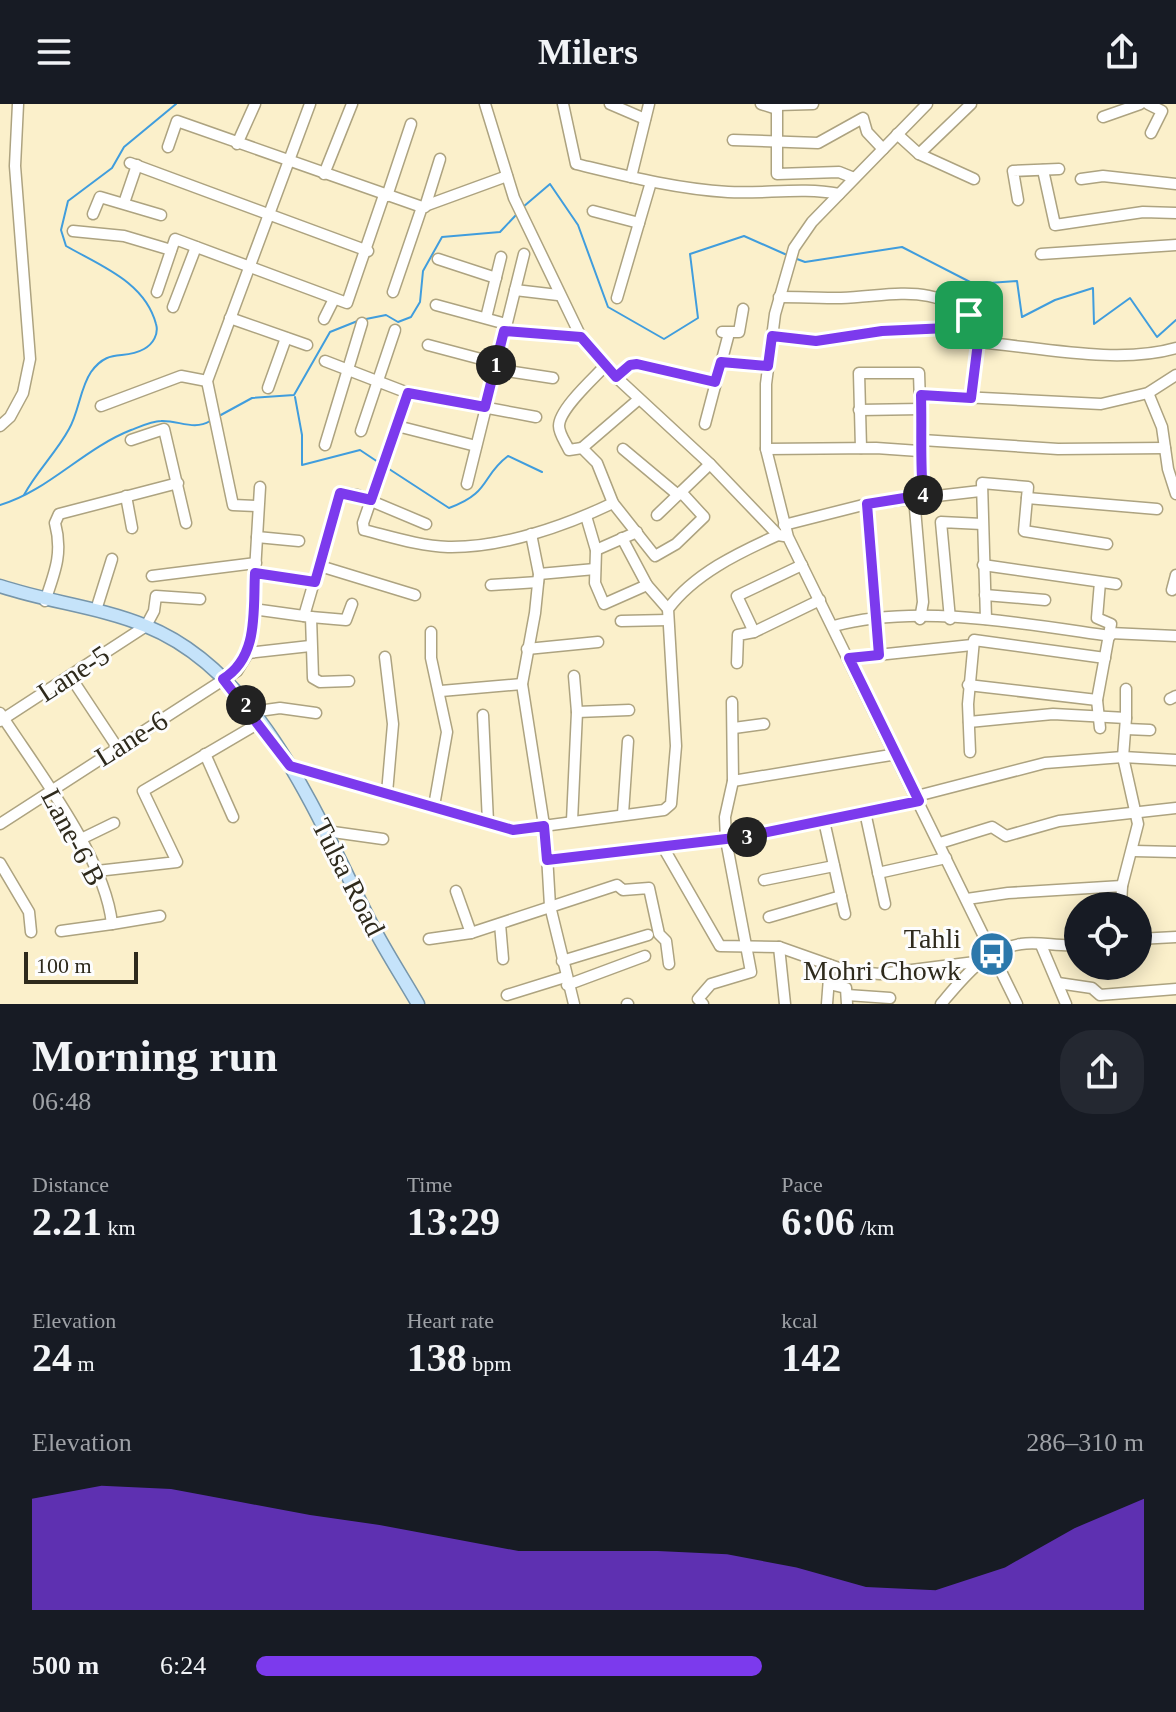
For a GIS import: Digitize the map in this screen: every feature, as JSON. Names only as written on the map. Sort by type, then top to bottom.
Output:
[{"type":"main road","name":"Tulsa Road","points":[[0,586],[45,601],[96,610],[146,626],[199,656],[223,679],[290,766],[326,831],[373,928],[418,1004]]},
{"type":"street","points":[[0,426],[10,417],[23,393],[30,359],[15,166],[18,104]]},
{"type":"street","points":[[237,144],[255,104]]},
{"type":"street","points":[[258,506],[233,505],[207,395],[207,381],[310,104]]},
{"type":"street","points":[[324,174],[352,104]]},
{"type":"street","points":[[485,104],[514,198],[558,295],[581,337],[616,377],[783,532],[834,626],[897,754],[967,899],[988,958],[1014,1002]]},
{"type":"street","points":[[563,104],[576,164],[651,182],[723,191],[768,194],[815,190],[839,194]]},
{"type":"street","points":[[610,104],[645,119]]},
{"type":"street","points":[[631,177],[649,104]]},
{"type":"street","points":[[761,104],[813,104]]},
{"type":"street","points":[[783,532],[766,449],[768,366],[783,279],[794,248],[812,222],[927,104]]},
{"type":"street","points":[[919,154],[971,104]]},
{"type":"street","points":[[1103,117],[1140,104]]},
{"type":"street","points":[[1148,104],[1162,111],[1151,133]]},
{"type":"street","points":[[777,106],[777,174],[839,172],[854,178]]},
{"type":"street","points":[[733,140],[822,142],[861,118],[867,132],[883,149]]},
{"type":"street","points":[[168,147],[177,121],[288,163],[423,207],[507,176]]},
{"type":"street","points":[[157,292],[175,239],[334,299],[350,300],[411,124]]},
{"type":"street","points":[[897,134],[919,154],[974,179]]},
{"type":"street","points":[[393,292],[440,159]]},
{"type":"street","points":[[124,203],[134,164],[368,251]]},
{"type":"street","points":[[1018,200],[1013,171],[1059,169]]},
{"type":"street","points":[[1043,170],[1055,225],[1143,212],[1176,213]]},
{"type":"street","points":[[1081,179],[1103,176],[1176,184]]},
{"type":"street","points":[[617,298],[651,182]]},
{"type":"street","points":[[93,214],[100,197],[161,215]]},
{"type":"street","points":[[593,211],[639,223]]},
{"type":"street","points":[[73,231],[124,236],[171,250]]},
{"type":"street","points":[[1041,254],[1176,245]]},
{"type":"street","points":[[173,307],[196,247]]},
{"type":"street","points":[[467,484],[524,254]]},
{"type":"street","points":[[486,318],[501,257]]},
{"type":"street","points":[[438,259],[496,278]]},
{"type":"street","points":[[515,290],[558,295]]},
{"type":"street","points":[[779,297],[842,298],[914,292],[955,305],[980,327],[971,398]]},
{"type":"street","points":[[324,319],[334,299]]},
{"type":"street","points":[[436,305],[486,318],[505,327],[581,337]]},
{"type":"street","points":[[705,424],[726,332],[739,332],[743,309]]},
{"type":"street","points":[[772,336],[816,341],[882,331],[948,328],[969,315]]},
{"type":"street","points":[[230,318],[307,345]]},
{"type":"street","points":[[325,445],[362,323]]},
{"type":"street","points":[[361,431],[395,330]]},
{"type":"street","points":[[268,388],[286,338]]},
{"type":"street","points":[[978,342],[1126,355],[1176,348]]},
{"type":"street","points":[[428,345],[495,366],[553,378]]},
{"type":"street","points":[[325,361],[408,393],[536,417]]},
{"type":"street","points":[[721,362],[768,366]]},
{"type":"street","points":[[616,377],[630,365],[637,364],[715,382]]},
{"type":"street","points":[[605,366],[579,393],[560,420],[559,427],[569,450],[582,448],[639,399]]},
{"type":"street","points":[[861,448],[861,372],[919,373],[922,409],[918,496],[923,602],[920,619]]},
{"type":"street","points":[[921,395],[1101,404],[1148,393],[1176,375]]},
{"type":"street","points":[[101,406],[181,376],[207,381]]},
{"type":"street","points":[[408,393],[385,454],[363,523],[364,530],[419,544],[459,546],[566,526],[613,503]]},
{"type":"street","points":[[1148,393],[1162,427],[1176,494]]},
{"type":"street","points":[[859,410],[922,409]]},
{"type":"street","points":[[397,426],[476,446]]},
{"type":"street","points":[[131,440],[164,429],[186,523]]},
{"type":"street","points":[[766,449],[921,446],[1165,448]]},
{"type":"street","points":[[582,448],[597,463],[613,503],[655,556],[676,544],[704,517],[623,449]]},
{"type":"street","points":[[657,515],[710,464]]},
{"type":"street","points":[[45,601],[60,559],[56,517],[178,483]]},
{"type":"street","points":[[986,619],[982,483],[1028,487],[1024,531],[1107,544]]},
{"type":"street","points":[[260,487],[248,653],[310,646]]},
{"type":"street","points":[[668,615],[681,592],[731,556],[783,532],[867,504],[980,491]]},
{"type":"street","points":[[349,681],[316,681],[312,674],[308,616],[340,493],[371,500],[426,524]]},
{"type":"street","points":[[126,496],[132,528]]},
{"type":"street","points":[[1027,498],[1157,509]]},
{"type":"street","points":[[867,504],[879,655]]},
{"type":"street","points":[[586,516],[596,550],[595,583],[604,604],[647,585]]},
{"type":"street","points":[[950,619],[941,522],[982,524]]},
{"type":"street","points":[[596,550],[637,532]]},
{"type":"street","points":[[531,534],[538,578],[522,684],[544,826],[550,906],[574,1004]]},
{"type":"street","points":[[257,537],[299,541]]},
{"type":"street","points":[[290,766],[513,830],[664,810],[671,804],[676,746],[668,615],[647,585],[622,538]]},
{"type":"street","points":[[96,610],[112,559]]},
{"type":"street","points":[[754,632],[737,596],[802,565]]},
{"type":"street","points":[[983,565],[1116,584]]},
{"type":"street","points":[[320,566],[415,595]]},
{"type":"street","points":[[152,576],[256,568],[315,582]]},
{"type":"street","points":[[491,585],[595,569]]},
{"type":"street","points":[[1172,590],[1176,575]]},
{"type":"street","points":[[1100,582],[1097,618],[1111,624],[1097,700],[1100,728]]},
{"type":"street","points":[[985,595],[1045,600]]},
{"type":"street","points":[[146,626],[154,611],[156,596],[200,599]]},
{"type":"street","points":[[737,663],[738,635],[754,632],[820,600]]},
{"type":"street","points":[[253,609],[346,620],[352,604]]},
{"type":"street","points":[[621,621],[668,615]]},
{"type":"street","points":[[834,626],[877,618],[986,619],[1110,634],[1176,636]]},
{"type":"street","name":"Lane-5","points":[[1,717],[146,626]]},
{"type":"street","points":[[431,632],[431,658],[441,691],[447,732],[434,806]]},
{"type":"street","points":[[970,752],[968,685],[974,640],[1105,658]]},
{"type":"street","points":[[527,649],[598,642]]},
{"type":"street","points":[[849,658],[972,645]]},
{"type":"street","name":"Lane-6","points":[[0,824],[237,671],[248,653]]},
{"type":"street","points":[[385,657],[393,724],[387,793]]},
{"type":"street","points":[[70,676],[117,747]]},
{"type":"street","points":[[572,821],[577,712],[574,676]]},
{"type":"street","points":[[441,691],[522,684]]},
{"type":"street","points":[[968,685],[1097,700]]},
{"type":"street","points":[[1122,892],[1134,851],[1137,811],[1123,757],[1126,689]]},
{"type":"street","points":[[703,1004],[698,999],[711,984],[751,972],[726,840],[725,817],[733,781],[732,702]]},
{"type":"street","points":[[255,718],[280,708],[316,713]]},
{"type":"street","points":[[577,712],[629,710]]},
{"type":"street","points":[[969,722],[1053,714],[1098,716],[1150,730]]},
{"type":"street","points":[[483,715],[488,822]]},
{"type":"street","name":"Lane-6 B","points":[[1,717],[50,790],[97,871],[107,892],[112,924],[160,916]]},
{"type":"street","name":"Lane-6","points":[[97,871],[177,862],[143,791],[205,754],[255,718]]},
{"type":"street","points":[[734,728],[764,724]]},
{"type":"street","points":[[623,814],[628,741]]},
{"type":"street","points":[[205,754],[233,817]]},
{"type":"street","points":[[733,781],[897,754]]},
{"type":"street","points":[[547,860],[726,840],[824,821],[1045,763],[1123,757],[1176,760]]},
{"type":"street","points":[[940,843],[992,827],[1006,836],[1059,821],[1176,808]]},
{"type":"street","points":[[865,812],[885,904]]},
{"type":"street","points":[[824,821],[845,914]]},
{"type":"street","points":[[79,840],[114,823]]},
{"type":"street","points":[[326,831],[383,839]]},
{"type":"street","points":[[663,847],[706,920],[714,941],[720,946],[744,944],[779,947],[830,965],[880,974],[988,958]]},
{"type":"street","points":[[1134,851],[1176,852]]},
{"type":"street","points":[[878,873],[946,858]]},
{"type":"street","points":[[0,863],[29,912],[31,932]]},
{"type":"street","points":[[764,880],[834,866]]},
{"type":"street","points":[[429,939],[471,933],[617,885],[623,890],[649,888],[659,934],[666,941],[669,964]]},
{"type":"street","points":[[967,899],[1008,893],[1122,886]]},
{"type":"street","points":[[456,891],[471,933]]},
{"type":"street","points":[[769,917],[841,896]]},
{"type":"street","points":[[61,931],[112,924]]},
{"type":"street","points":[[500,924],[503,959]]},
{"type":"street","points":[[562,961],[648,935]]},
{"type":"street","points":[[1152,938],[1176,937]]},
{"type":"street","points":[[941,1004],[968,971],[988,958],[1023,944],[1064,945]]},
{"type":"street","points":[[1041,945],[1066,1004]]},
{"type":"street","points":[[779,947],[785,1004]]},
{"type":"street","points":[[507,995],[566,981],[645,956]]},
{"type":"street","points":[[827,1004],[830,965]]},
{"type":"street","points":[[1058,983],[1092,988],[1100,995],[1176,989]]},
{"type":"street","points":[[829,984],[844,986],[847,1000],[890,998]]},
{"type":"waterway","points":[[24,495],[69,429],[91,372],[110,357],[144,349],[153,342],[157,331],[150,309],[132,286],[107,268],[66,246],[61,230],[68,201],[112,168],[124,147],[176,104]]},
{"type":"waterway","points":[[523,207],[550,184],[578,225],[608,307],[664,339],[698,318],[690,254],[744,236],[787,255]]},
{"type":"waterway","points":[[366,319],[386,315],[398,322],[411,317],[420,302],[423,271],[442,237],[500,232],[516,215]]},
{"type":"waterway","points":[[797,259],[805,262],[902,247],[974,284],[1017,281],[1022,317],[1055,300],[1093,288],[1094,324],[1130,298],[1157,337],[1176,320]]},
{"type":"waterway","points":[[219,416],[252,398],[294,395],[330,332],[360,320]]},
{"type":"waterway","points":[[295,397],[302,435],[302,465],[360,450],[381,464]]},
{"type":"waterway","points":[[0,505],[34,490],[97,448],[131,430],[157,421],[192,425],[210,421]]},
{"type":"waterway","points":[[386,467],[449,508],[479,490],[508,456],[542,472]]},
{"type":"place","name":"Tahli Mohri Chowk","points":[[992,954]]},
{"type":"route","points":[[969,315],[980,327],[971,398],[921,395],[922,440],[919,451],[923,495],[867,504],[879,655],[849,658],[919,801],[716,842],[547,860],[544,826],[513,830],[290,766],[223,679],[237,671],[248,653],[255,573],[315,582],[340,493],[345,491],[371,500],[408,393],[485,407],[504,331],[581,337],[616,377],[630,365],[637,364],[715,382],[721,362],[768,366],[772,336],[816,341],[882,331],[948,328],[969,315]]}]
